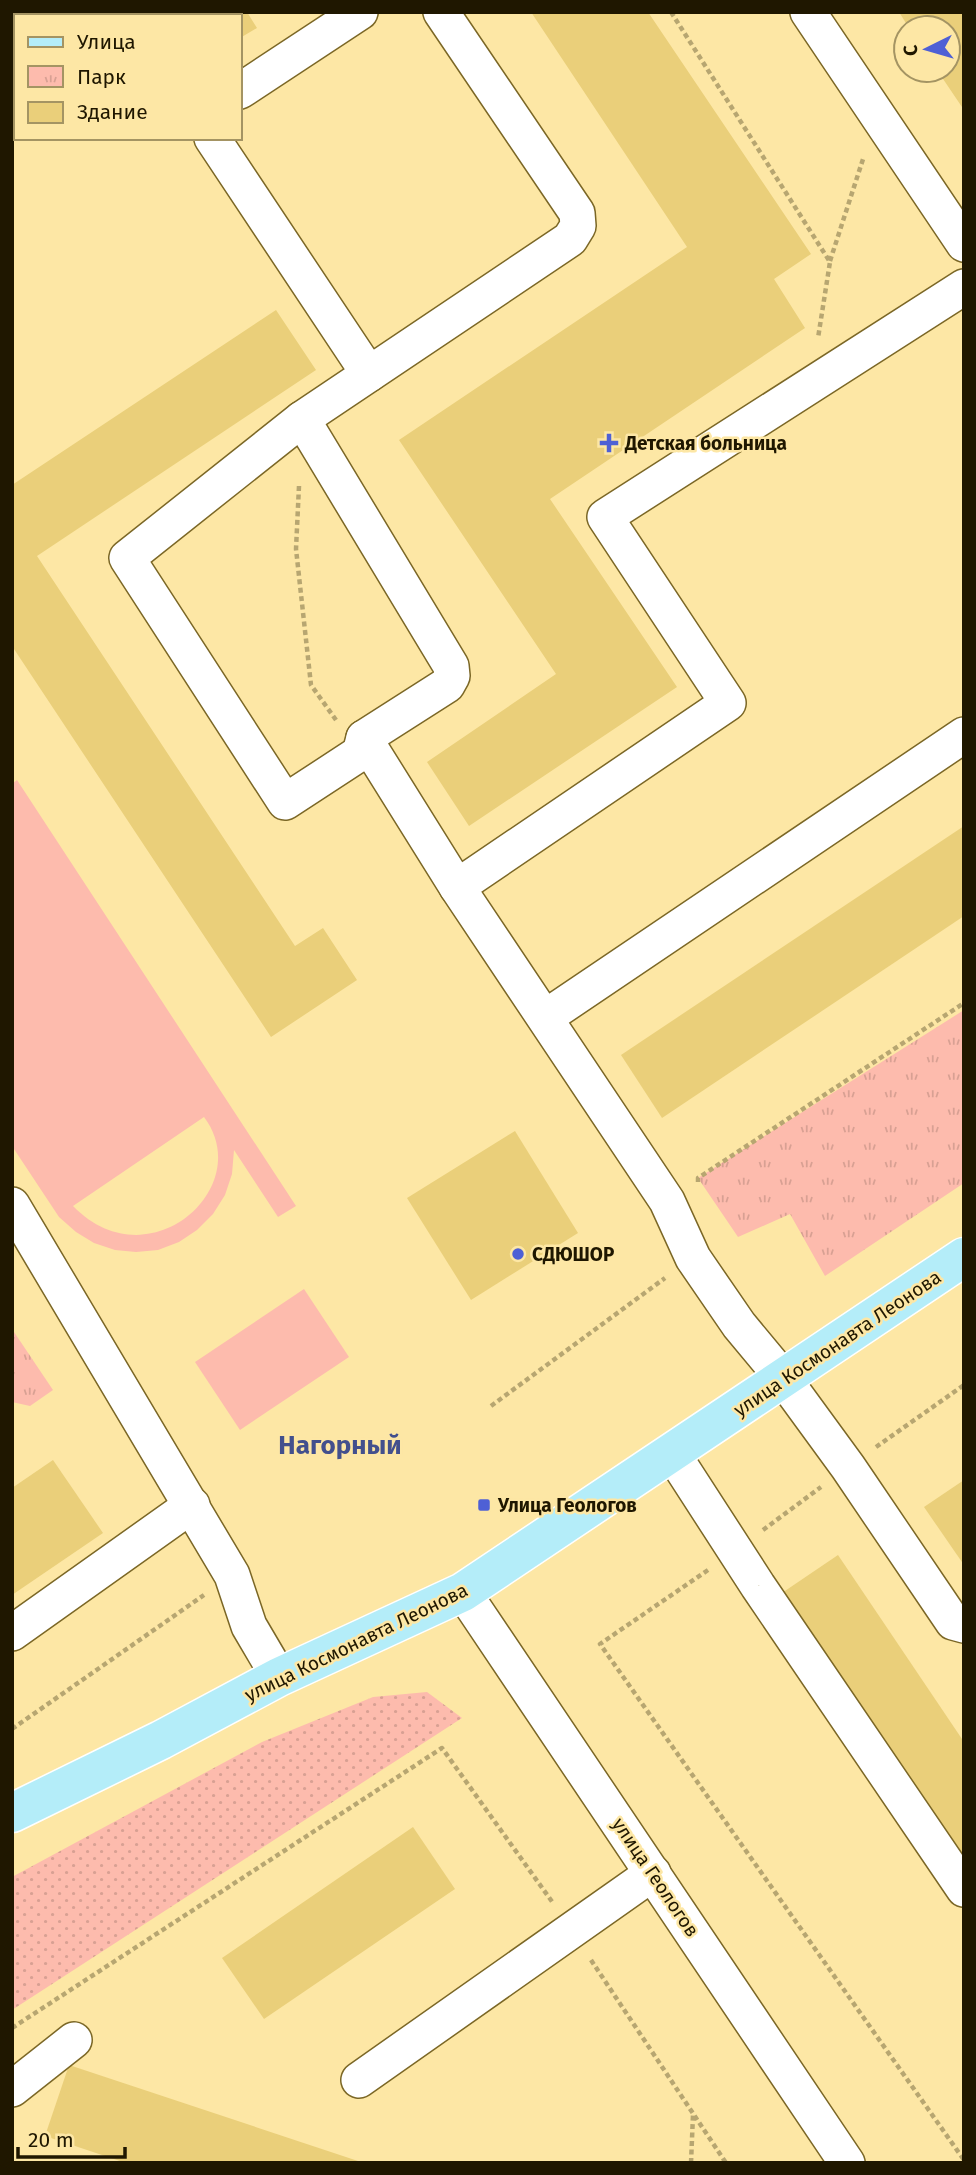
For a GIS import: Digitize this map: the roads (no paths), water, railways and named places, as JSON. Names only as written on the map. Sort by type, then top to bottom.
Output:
[{"type":"main road","name":"улица Космонавта Леонова","points":[[12,1813],[160,1740],[279,1676],[463,1592],[964,1257]]},
{"type":"street","points":[[242,90],[360,12]]},
{"type":"street","points":[[302,419],[451,666],[452,676],[447,685],[285,802],[127,558],[302,419],[570,239],[578,226],[578,213],[441,12]]},
{"type":"street","points":[[808,12],[964,244]]},
{"type":"street","points":[[213,140],[369,374]]},
{"type":"street","points":[[457,887],[728,703],[605,517],[964,287]]},
{"type":"street","points":[[545,1017],[964,735]]},
{"type":"street","points":[[362,745],[667,1201],[693,1258],[739,1325],[783,1378],[848,1467],[953,1622],[964,1625]]},
{"type":"street","points":[[12,1205],[232,1574],[249,1626],[279,1676]]},
{"type":"street","points":[[672,1453],[964,1889]]},
{"type":"street","points":[[12,1633],[192,1505]]},
{"type":"street","name":"улица Геологов","points":[[463,1592],[847,2163]]},
{"type":"street","points":[[359,2080],[653,1872]]},
{"type":"street","points":[[12,2090],[74,2040]]},
{"type":"place","name":"Детская больница","points":[[609,443]]},
{"type":"place","name":"СДЮШОР","points":[[518,1254]]},
{"type":"place","name":"Улица Геологов","points":[[484,1505]]},
{"type":"district","name":"Нагорный","points":[[340,1445]]}]
